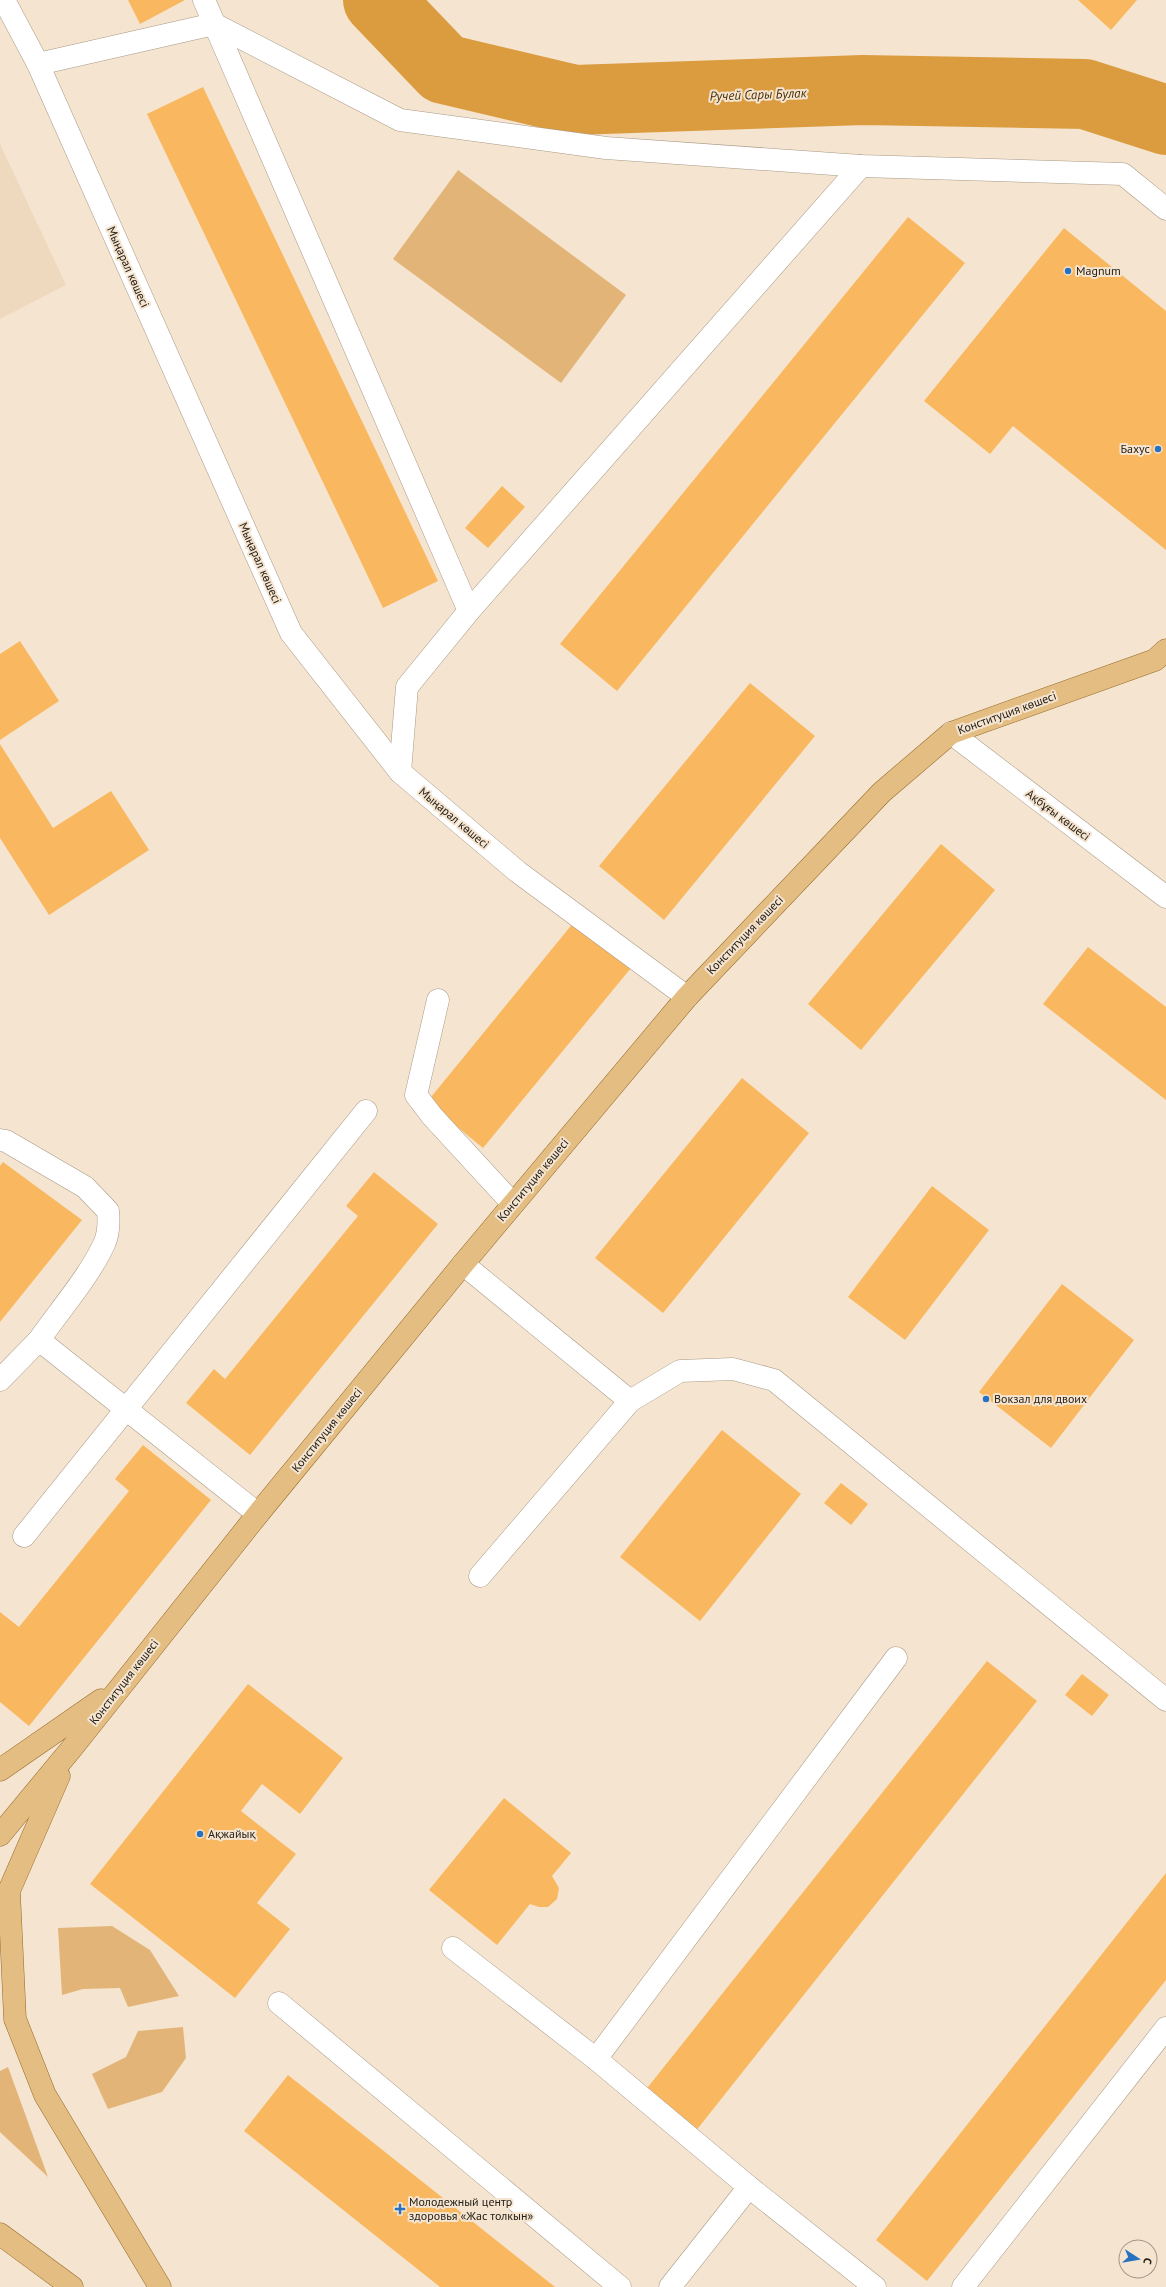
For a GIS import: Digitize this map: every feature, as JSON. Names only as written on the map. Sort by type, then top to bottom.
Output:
[{"type":"main road","name":"Конституция көшесі","points":[[0,1834],[72,1748],[258,1514],[463,1264],[687,997],[882,792],[951,734],[1155,660],[1166,650]]},
{"type":"main road","points":[[0,1770],[119,1688]]},
{"type":"main road","points":[[72,1748],[9,1891],[15,2019],[45,2095],[160,2287]]},
{"type":"main road","points":[[0,2234],[72,2287]]},
{"type":"street","name":"Мыңарал көшесі","points":[[4,0],[38,64],[291,633],[400,772],[518,872],[687,997]]},
{"type":"street","points":[[204,0],[469,611]]},
{"type":"street","points":[[38,64],[214,24],[400,120],[606,148],[861,166],[1123,174],[1166,209]]},
{"type":"street","points":[[400,772],[407,687],[469,611],[861,166]]},
{"type":"street","name":"Ақбұғы көшесі","points":[[951,734],[1166,897]]},
{"type":"street","points":[[438,1000],[416,1095],[432,1116],[513,1204]]},
{"type":"street","points":[[24,1536],[366,1111]]},
{"type":"street","points":[[0,1140],[6,1141],[85,1186],[108,1212],[109,1229],[105,1242],[93,1264],[39,1340],[0,1380]]},
{"type":"street","points":[[463,1264],[630,1401]]},
{"type":"street","points":[[39,1340],[127,1408],[258,1514]]},
{"type":"street","points":[[480,1576],[630,1401],[680,1371],[733,1369],[774,1380],[1164,1696]]},
{"type":"street","points":[[596,2059],[896,1658]]},
{"type":"street","points":[[453,1948],[596,2059],[750,2187],[875,2287]]},
{"type":"street","points":[[279,2003],[620,2287]]},
{"type":"street","points":[[963,2287],[1166,2028]]},
{"type":"street","points":[[670,2287],[750,2187]]},
{"type":"shaded area","points":[[0,144],[66,285],[0,319]]},
{"type":"shaded area","points":[[458,170],[626,295],[561,383],[393,259]]},
{"type":"shaded area","points":[[112,1926],[150,1950],[179,1996],[128,2007],[120,1988],[83,1989],[62,1995],[58,1928]]},
{"type":"shaded area","points":[[183,2027],[186,2058],[162,2092],[108,2109],[92,2074],[126,2057],[138,2031]]},
{"type":"shaded area","points":[[8,2067],[48,2177],[0,2132],[0,2071]]},
{"type":"building","points":[[128,0],[185,0],[140,24]]},
{"type":"building","points":[[1078,0],[1137,0],[1111,30]]},
{"type":"building","points":[[203,87],[438,581],[383,608],[147,114]]},
{"type":"building","points":[[908,217],[965,263],[617,691],[560,644]]},
{"type":"building","points":[[1064,228],[1166,311],[1166,550],[1013,426],[990,454],[924,401]]},
{"type":"building","points":[[502,486],[525,507],[488,548],[465,528]]},
{"type":"building","points":[[20,641],[59,701],[0,740],[0,654]]},
{"type":"building","points":[[750,683],[815,736],[664,920],[599,866]]},
{"type":"building","points":[[0,744],[53,828],[111,791],[149,850],[49,915],[0,838]]},
{"type":"building","points":[[941,844],[995,890],[861,1050],[808,1004]]},
{"type":"building","points":[[574,922],[631,968],[483,1148],[427,1102]]},
{"type":"building","points":[[1088,947],[1166,1007],[1166,1100],[1043,1004]]},
{"type":"building","points":[[742,1078],[809,1133],[663,1313],[595,1258]]},
{"type":"building","points":[[3,1162],[82,1220],[0,1322],[0,1166]]},
{"type":"building","points":[[374,1172],[438,1224],[250,1455],[186,1403],[214,1369],[225,1379],[358,1216],[346,1206]]},
{"type":"building","points":[[932,1186],[989,1230],[905,1340],[848,1297]]},
{"type":"building","points":[[1062,1284],[1134,1340],[1051,1448],[979,1392]]},
{"type":"building","points":[[722,1430],[801,1494],[700,1621],[620,1557]]},
{"type":"building","points":[[143,1445],[211,1500],[29,1726],[0,1702],[0,1612],[19,1627],[129,1491],[115,1479]]},
{"type":"building","points":[[841,1483],[868,1504],[851,1525],[824,1503]]},
{"type":"building","points":[[987,1661],[1037,1701],[695,2132],[644,2092]]},
{"type":"building","points":[[1082,1674],[1109,1695],[1092,1716],[1065,1695]]},
{"type":"building","name":"Ақжайық","points":[[248,1684],[343,1758],[300,1814],[262,1784],[241,1811],[296,1854],[257,1903],[290,1929],[235,1998],[90,1884]]},
{"type":"building","points":[[504,1798],[571,1853],[552,1876],[559,1888],[557,1899],[548,1907],[539,1907],[530,1904],[497,1945],[429,1890]]},
{"type":"building","points":[[1166,1873],[1166,1980],[927,2281],[876,2240]]},
{"type":"building","name":"Молодежный центр здоровья «Жас толкын»","points":[[288,2075],[555,2287],[440,2287],[244,2131]]},
{"type":"waterway","name":"Ручей Сары Булак","points":[[378,0],[444,69],[575,100],[863,90],[1085,94],[1166,120]]},
{"type":"place","name":"Magnum","points":[[1068,271]]},
{"type":"place","name":"Бахус","points":[[1158,449]]},
{"type":"place","name":"Вокзал для двоих","points":[[986,1399]]},
{"type":"place","name":"Ақжайық","points":[[200,1834]]},
{"type":"place","name":"Молодежный центр здоровья «Жас толкын»","points":[[400,2209]]}]
